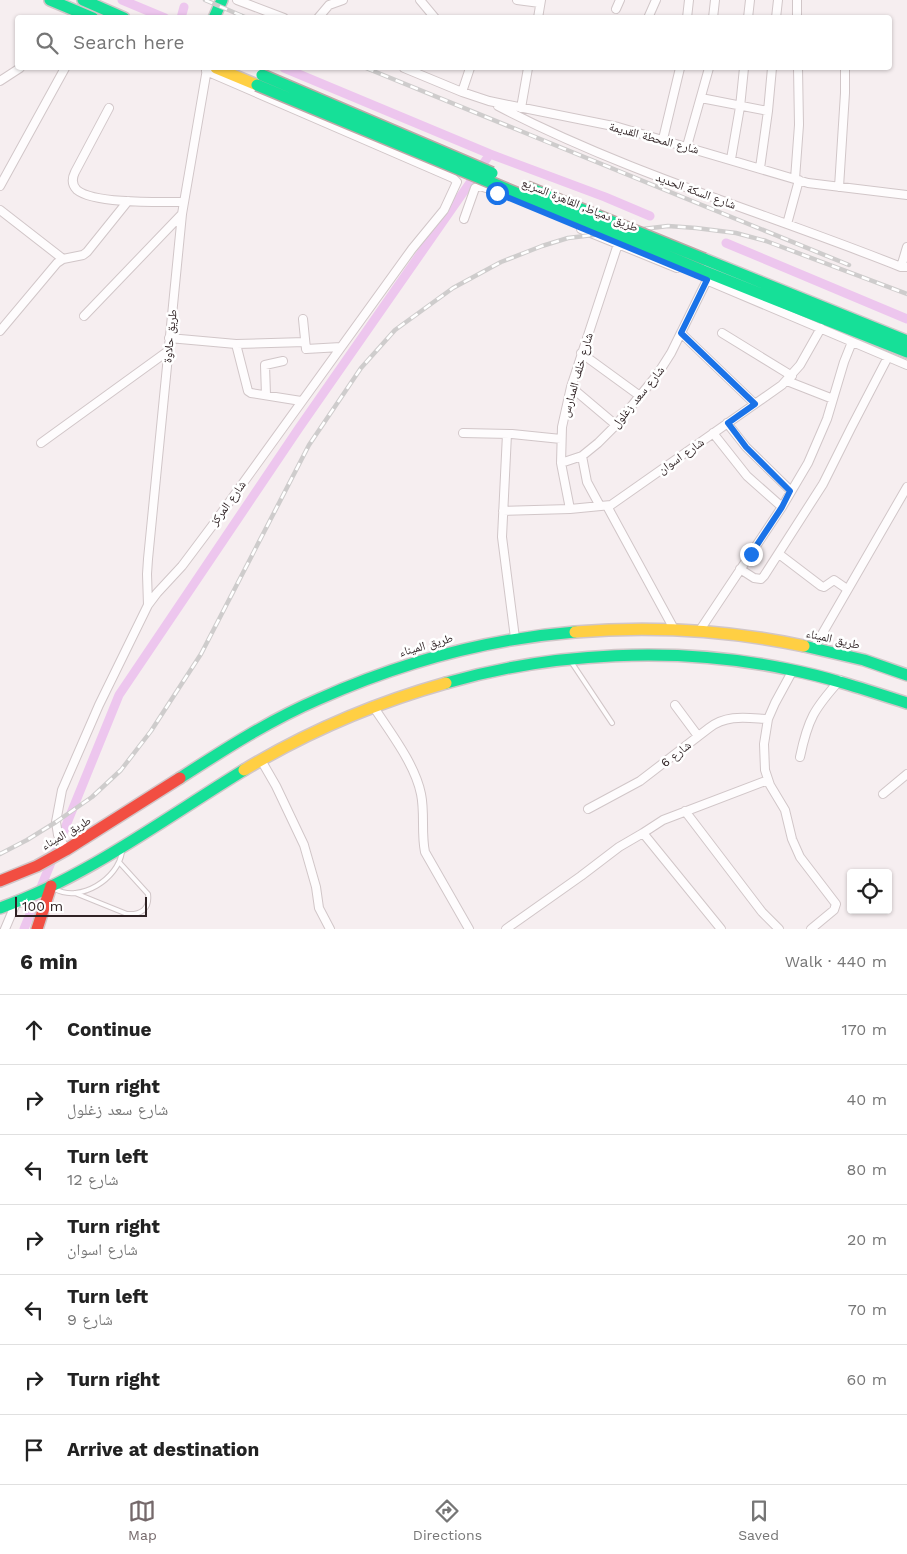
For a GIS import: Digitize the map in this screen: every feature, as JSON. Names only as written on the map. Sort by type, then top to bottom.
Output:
[{"type":"main road","points":[[50,0],[85,15]]},
{"type":"main road","points":[[83,0],[117,15]]},
{"type":"main road","points":[[215,15],[222,0]]},
{"type":"main road","name":"طريق دمياط, القاهرة السريع","points":[[215,70],[260,80],[484,169],[907,352]]},
{"type":"main road","name":"طريق دمياط, القاهرة السريع","points":[[245,70],[260,80]]},
{"type":"main road","name":"طريق دمياط, القاهرة السريع","points":[[702,264],[907,341]]},
{"type":"main road","name":"طريق الميناء","points":[[0,880],[37,866],[66,850],[243,739],[318,699],[364,680],[419,661],[467,648],[516,638],[588,630],[700,630],[756,636],[814,648],[866,661],[907,675]]},
{"type":"main road","points":[[0,908],[51,886],[123,846],[261,760],[333,723],[373,706],[437,684],[483,673],[570,659],[634,655],[672,656],[726,660],[794,670],[840,680],[907,703]]},
{"type":"main road","points":[[37,929],[51,886]]},
{"type":"street","points":[[236,0],[258,3],[279,15]]},
{"type":"street","points":[[320,15],[332,2],[343,0]]},
{"type":"street","points":[[420,0],[432,15]]},
{"type":"street","points":[[517,0],[540,2],[538,15]]},
{"type":"street","points":[[616,9],[620,0]]},
{"type":"street","points":[[649,15],[656,0]]},
{"type":"street","points":[[687,15],[689,0]]},
{"type":"street","points":[[713,15],[715,0]]},
{"type":"street","points":[[748,15],[750,0]]},
{"type":"street","points":[[776,15],[778,0]]},
{"type":"street","points":[[797,0],[797,15]]},
{"type":"street","points":[[0,81],[17,70]]},
{"type":"street","points":[[0,186],[64,70]]},
{"type":"street","name":"طريق حلاوة","points":[[148,605],[147,574],[182,214],[210,70]]},
{"type":"street","name":"شارع المركز","points":[[66,850],[58,835],[56,822],[62,790],[99,705],[148,605],[182,566],[212,526],[412,248],[444,210],[457,185],[457,181],[212,70]]},
{"type":"street","name":"شارع المحطة القديمة","points":[[409,70],[462,92],[490,101],[618,127],[797,180],[907,195]]},
{"type":"street","points":[[462,92],[469,70]]},
{"type":"street","points":[[521,108],[528,70]]},
{"type":"street","points":[[662,139],[679,70]]},
{"type":"street","points":[[687,146],[708,70]]},
{"type":"street","points":[[731,159],[744,70]]},
{"type":"street","points":[[760,168],[772,70]]},
{"type":"street","points":[[787,224],[797,180],[798,70]]},
{"type":"street","points":[[839,187],[845,70]]},
{"type":"street","points":[[701,98],[768,111]]},
{"type":"street","name":"شارع السكة الحديد","points":[[490,101],[543,129],[627,165],[904,267]]},
{"type":"street","points":[[109,108],[74,172],[73,186],[86,194],[128,201],[184,202]]},
{"type":"street","points":[[464,219],[474,190],[480,186],[907,365]]},
{"type":"street","points":[[0,331],[52,268],[63,259],[83,255],[87,252],[128,201]]},
{"type":"street","points":[[0,210],[63,259]]},
{"type":"street","points":[[84,316],[182,214]]},
{"type":"street","name":"شارع خلف المدارس","points":[[570,509],[561,463],[561,438],[570,387],[618,244]]},
{"type":"street","points":[[904,267],[907,247]]},
{"type":"street","name":"شارع سعد زغلول","points":[[582,456],[598,444],[616,425],[664,364],[707,280]]},
{"type":"street","points":[[303,319],[305,348],[308,350],[340,347]]},
{"type":"street","name":"شارع اسوان","points":[[504,511],[603,506],[728,423],[789,378],[804,360],[821,328]]},
{"type":"street","points":[[681,333],[755,404]]},
{"type":"street","points":[[722,333],[789,378],[833,399]]},
{"type":"street","points":[[170,338],[236,344],[305,342]]},
{"type":"street","points":[[700,630],[782,507],[808,463],[828,419],[844,362],[852,342]]},
{"type":"street","points":[[236,344],[248,391],[302,401]]},
{"type":"street","points":[[41,443],[168,351]]},
{"type":"street","points":[[581,353],[640,396]]},
{"type":"street","points":[[740,569],[754,578],[761,579],[779,554],[824,484],[888,357]]},
{"type":"street","points":[[266,395],[265,365],[283,361]]},
{"type":"street","points":[[570,387],[616,425]]},
{"type":"street","points":[[728,423],[746,447],[790,491]]},
{"type":"street","points":[[463,433],[561,438]]},
{"type":"street","points":[[713,433],[747,476],[782,507]]},
{"type":"street","points":[[507,434],[502,537],[516,638]]},
{"type":"street","points":[[561,463],[582,456],[585,476],[674,629]]},
{"type":"street","points":[[814,648],[907,487]]},
{"type":"street","points":[[779,554],[821,586],[824,587],[834,580],[847,589]]},
{"type":"street","points":[[794,670],[768,719],[764,744],[764,764],[768,780],[785,810],[792,839],[800,857],[836,904],[834,910],[811,929]]},
{"type":"street","points":[[800,757],[812,716],[819,704],[840,680]]},
{"type":"street","points":[[675,705],[698,736]]},
{"type":"street","points":[[373,706],[416,776],[424,814],[423,845],[425,852],[469,929]]},
{"type":"street","name":"شارع 6","points":[[588,809],[640,781],[715,724],[728,718],[768,719]]},
{"type":"street","points":[[261,760],[276,786],[304,845],[316,886],[319,908],[330,929]]},
{"type":"street","points":[[883,794],[907,774]]},
{"type":"street","points":[[506,929],[619,847],[655,824],[768,780]]},
{"type":"street","points":[[685,811],[762,912],[778,929]]},
{"type":"street","points":[[643,832],[721,929]]},
{"type":"street","points":[[5,929],[16,902]]},
{"type":"lane","points":[[570,659],[612,724]]},
{"type":"lane","points":[[51,886],[66,893],[75,893],[105,880],[119,862],[123,846]]},
{"type":"lane","points":[[75,893],[128,914],[144,911],[149,902],[148,894],[119,862]]},
{"type":"waterway","points":[[122,0],[158,15]]},
{"type":"waterway","points":[[182,15],[184,7]]},
{"type":"waterway","points":[[289,70],[490,154],[650,216]]},
{"type":"waterway","points":[[24,929],[119,695],[299,428],[490,154]]},
{"type":"waterway","points":[[726,243],[907,319]]},
{"type":"railway","points":[[205,0],[240,15]]},
{"type":"railway","points":[[371,70],[849,265]]},
{"type":"railway","points":[[0,854],[56,822],[92,797],[121,770],[151,731],[201,654],[309,445],[361,368],[395,330],[453,288],[501,262],[568,238],[668,226],[736,233],[766,241],[907,294]]},
{"type":"traffic: fast","points":[[50,0],[86,15]]},
{"type":"traffic: fast","points":[[83,0],[117,15]]},
{"type":"traffic: fast","points":[[215,15],[222,0]]},
{"type":"traffic: fast","points":[[262,75],[492,173]]},
{"type":"traffic: fast","points":[[257,85],[701,270]]},
{"type":"traffic: fast","points":[[527,187],[704,259]]},
{"type":"traffic: fast","points":[[704,259],[907,341]]},
{"type":"traffic: fast","points":[[701,270],[907,352]]},
{"type":"traffic: fast","points":[[180,778],[283,716],[381,674],[476,647],[509,640],[575,632]]},
{"type":"traffic: fast","points":[[804,646],[864,660],[907,675]]},
{"type":"traffic: fast","points":[[446,683],[529,664],[615,656],[659,655],[702,657],[787,669],[832,680],[907,703]]},
{"type":"traffic: fast","points":[[0,908],[32,895],[94,864],[244,770]]},
{"type":"traffic: slow","points":[[221,70],[257,85]]},
{"type":"traffic: slow","points":[[575,632],[632,629],[689,631],[747,636],[804,646]]},
{"type":"traffic: slow","points":[[244,770],[292,743],[367,709],[446,683]]},
{"type":"traffic: jam","points":[[0,881],[37,866],[66,850],[180,778]]},
{"type":"traffic: jam","points":[[37,929],[51,886]]},
{"type":"route","points":[[497,193],[707,280],[681,333],[755,404],[728,423],[746,447],[790,491],[782,507],[751,554]]}]
